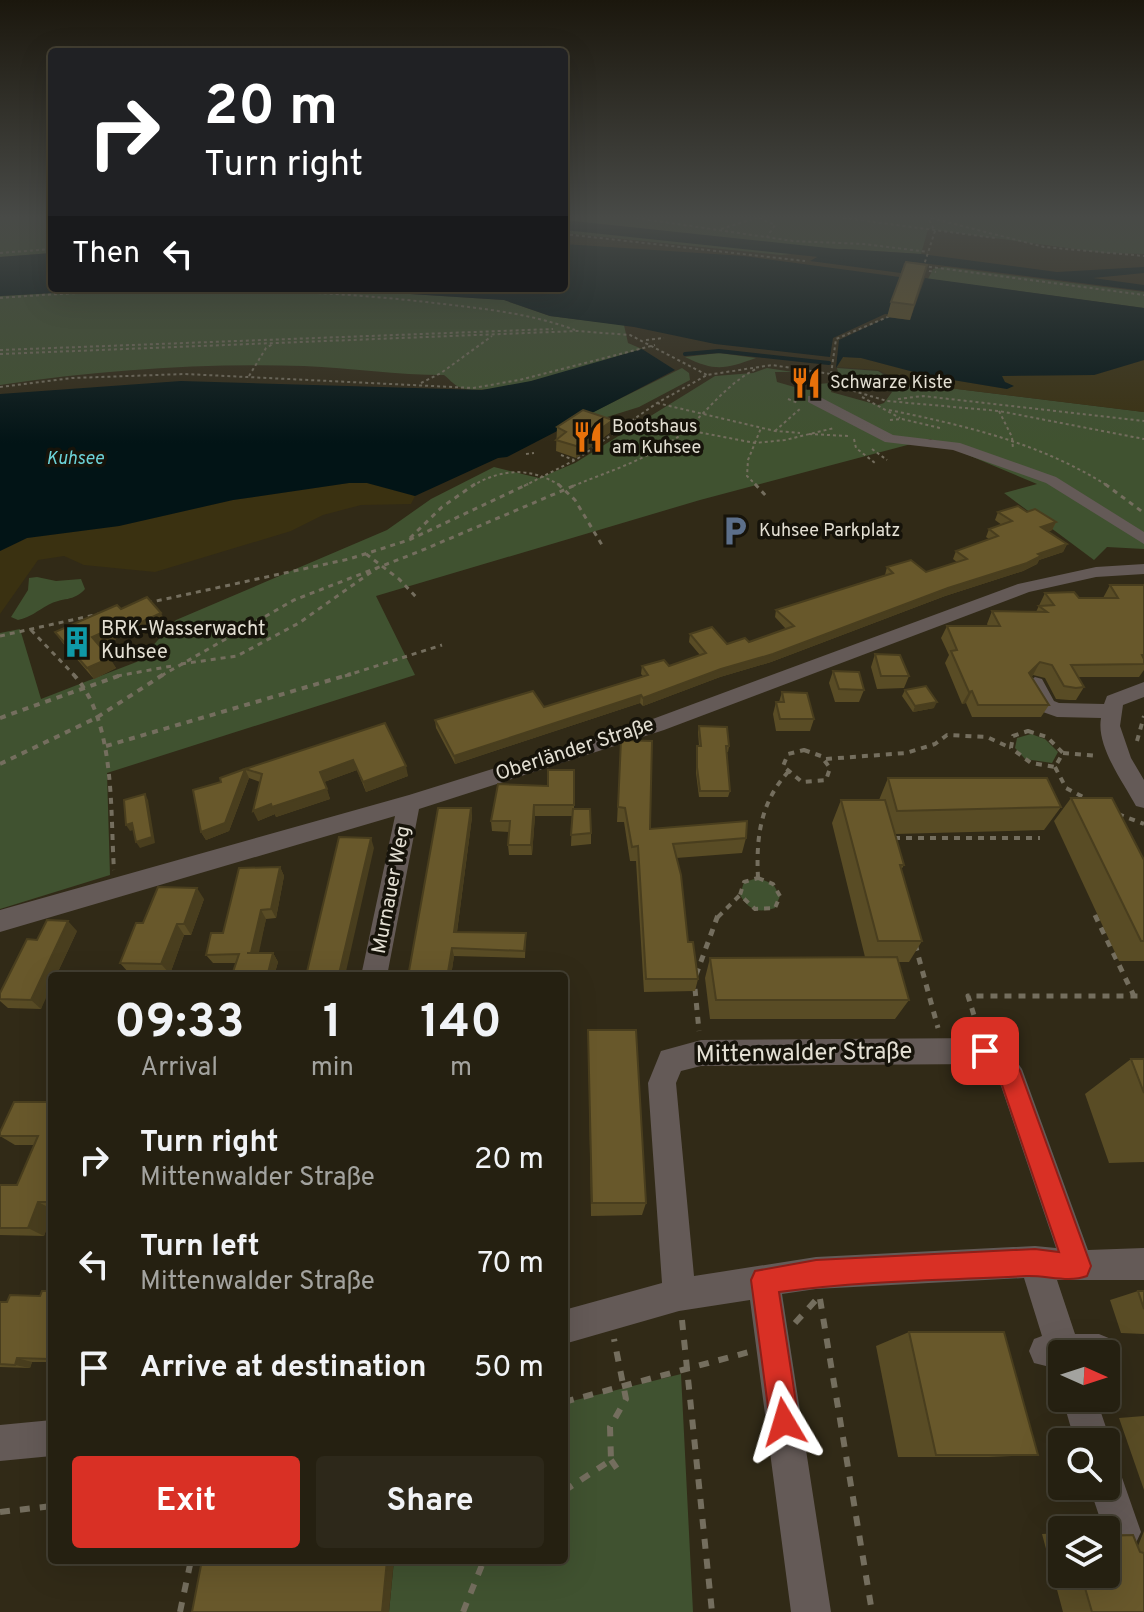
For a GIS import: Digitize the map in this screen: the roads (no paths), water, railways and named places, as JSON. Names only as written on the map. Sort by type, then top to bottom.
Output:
[{"type":"street","points":[[813,399],[890,439],[955,446],[1051,480],[1076,493],[1144,539]]},
{"type":"street","name":"Oberländer Straße","points":[[0,921],[409,804],[695,711],[1024,588],[1096,572],[1144,569]]},
{"type":"street","points":[[1035,684],[1047,706],[1057,710],[1112,711]]},
{"type":"street","points":[[1144,689],[1114,701],[1110,726],[1128,754],[1144,800]]},
{"type":"street","name":"Murnauer Weg","points":[[375,972],[409,804]]},
{"type":"street","name":"Mittenwalder Straße","points":[[679,1295],[662,1083],[671,1060],[701,1053],[985,1051],[1000,1061],[1012,1079],[1078,1266]]},
{"type":"street","points":[[1035,1262],[1055,1340]]},
{"type":"street","points":[[568,1326],[679,1295],[816,1273],[1035,1262],[1078,1266],[1144,1264]]},
{"type":"street","points":[[764,1280],[811,1612]]},
{"type":"street","points":[[0,1443],[48,1438]]},
{"type":"street","points":[[1112,1500],[1122,1532]]},
{"type":"water","points":[[0,293],[51,293],[0,296]]},
{"type":"water","points":[[398,293],[905,293],[903,316],[885,314],[833,338],[830,357],[715,344],[634,327],[550,316],[504,300]]},
{"type":"water","points":[[920,293],[1036,293],[1144,308],[1144,360],[1094,375],[1002,376],[1005,382],[1014,386],[1007,389],[929,376],[861,358],[843,357],[836,368],[839,340],[888,317],[910,320]]},
{"type":"water","name":"Kuhsee","points":[[642,349],[675,370],[507,457],[498,458],[415,496],[367,483],[349,483],[233,500],[119,526],[27,538],[0,551],[0,394],[181,381],[482,390],[531,381]]},
{"type":"waterway","points":[[685,354],[719,351],[829,363]]},
{"type":"place","name":"Schwarze Kiste","points":[[806,383]]},
{"type":"place","name":"Bootshaus am Kuhsee","points":[[588,437]]},
{"type":"place","name":"Kuhsee Parkplatz","points":[[735,531]]},
{"type":"place","name":"BRK-Wasserwacht Kuhsee","points":[[77,642]]}]
